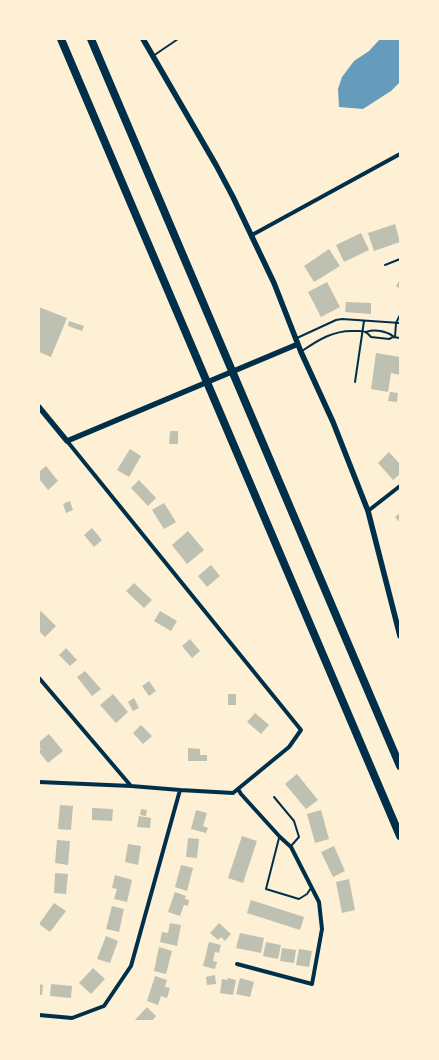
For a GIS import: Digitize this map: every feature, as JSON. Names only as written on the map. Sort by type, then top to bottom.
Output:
[{"type":"highway","points":[[61,39],[400,836]]},
{"type":"highway","points":[[91,39],[400,766]]},
{"type":"street","points":[[143,39],[152,57],[216,165],[252,235],[274,283],[301,352],[333,422],[368,511],[400,636]]},
{"type":"street","points":[[252,235],[400,154]]},
{"type":"street","points":[[67,441],[265,357],[297,341]]},
{"type":"street","points":[[39,407],[301,730],[289,747],[233,793],[131,786],[39,782]]},
{"type":"street","points":[[368,511],[400,486]]},
{"type":"street","points":[[39,678],[131,786]]},
{"type":"street","points":[[236,964],[312,984],[322,929],[320,902],[291,847],[280,837],[238,789]]},
{"type":"street","points":[[39,1015],[72,1018],[104,1006],[131,966],[180,790]]},
{"type":"lane","points":[[152,57],[178,39]]},
{"type":"lane","points":[[385,265],[400,259]]},
{"type":"lane","points":[[394,337],[396,323],[400,316]]},
{"type":"lane","points":[[297,341],[336,320],[342,319],[400,323]]},
{"type":"lane","points":[[355,382],[364,321]]},
{"type":"lane","points":[[301,352],[319,340],[339,331],[346,330],[366,332],[371,337],[388,339],[394,337],[400,338]]},
{"type":"lane","points":[[366,332],[371,330],[388,332],[394,337]]},
{"type":"lane","points":[[274,797],[294,821],[299,837],[291,847]]},
{"type":"lane","points":[[280,837],[266,889],[299,899],[307,894],[312,888]]},
{"type":"water","points":[[380,39],[400,39],[400,82],[391,91],[363,109],[339,107],[338,89],[342,77],[354,61],[369,51]]},
{"type":"building","points":[[395,224],[400,242],[374,251],[368,233]]},
{"type":"building","points":[[361,233],[369,250],[344,262],[336,245]]},
{"type":"building","points":[[329,249],[340,266],[314,282],[304,266]]},
{"type":"building","points":[[400,279],[400,289],[396,286]]},
{"type":"building","points":[[327,282],[340,307],[321,317],[308,292]]},
{"type":"building","points":[[346,302],[371,303],[371,314],[345,312]]},
{"type":"building","points":[[39,307],[67,318],[51,357],[39,352]]},
{"type":"building","points":[[69,321],[84,326],[82,331],[68,326]]},
{"type":"building","points":[[376,353],[400,357],[400,375],[391,373],[388,392],[371,389]]},
{"type":"building","points":[[390,392],[398,393],[397,402],[388,401]]},
{"type":"building","points":[[170,431],[178,431],[178,444],[169,444]]},
{"type":"building","points":[[130,449],[141,456],[129,477],[117,470]]},
{"type":"building","points":[[389,452],[400,464],[400,474],[393,480],[378,463]]},
{"type":"building","points":[[46,466],[58,481],[48,490],[39,479],[39,472]]},
{"type":"building","points":[[139,480],[156,498],[148,506],[131,488]]},
{"type":"building","points":[[70,501],[73,510],[66,513],[63,504]]},
{"type":"building","points":[[164,503],[176,522],[164,529],[152,510]]},
{"type":"building","points":[[400,513],[400,523],[395,517]]},
{"type":"building","points":[[92,528],[102,540],[94,547],[84,535]]},
{"type":"building","points":[[188,531],[204,550],[187,564],[172,545]]},
{"type":"building","points":[[211,565],[220,576],[207,587],[198,576]]},
{"type":"building","points":[[134,583],[152,600],[144,608],[126,591]]},
{"type":"building","points":[[41,611],[56,626],[45,637],[39,631],[39,614]]},
{"type":"building","points":[[160,611],[177,621],[171,631],[154,621]]},
{"type":"building","points":[[190,639],[200,651],[192,658],[182,646]]},
{"type":"building","points":[[66,648],[77,660],[70,666],[59,655]]},
{"type":"building","points":[[85,671],[101,689],[92,696],[77,677]]},
{"type":"building","points":[[149,681],[156,691],[149,696],[142,686]]},
{"type":"building","points":[[113,694],[128,712],[116,723],[100,705]]},
{"type":"building","points":[[228,694],[236,694],[236,705],[228,705]]},
{"type":"building","points":[[134,698],[139,708],[133,711],[128,702]]},
{"type":"building","points":[[255,713],[269,725],[261,734],[247,722]]},
{"type":"building","points":[[141,725],[152,736],[143,744],[133,733]]},
{"type":"building","points":[[49,734],[63,751],[48,763],[39,752],[41,749],[39,747],[39,742]]},
{"type":"building","points":[[188,748],[200,749],[200,755],[207,755],[207,761],[188,761]]},
{"type":"building","points":[[297,774],[318,800],[306,809],[285,784]]},
{"type":"building","points":[[60,805],[73,806],[71,830],[58,829]]},
{"type":"building","points":[[92,808],[113,809],[112,821],[92,820]]},
{"type":"building","points":[[141,809],[147,810],[146,816],[140,815]]},
{"type":"building","points":[[196,810],[207,813],[203,826],[208,828],[206,833],[191,829]]},
{"type":"building","points":[[321,810],[329,839],[315,843],[307,814]]},
{"type":"building","points":[[139,816],[151,818],[150,828],[137,827]]},
{"type":"building","points":[[242,836],[257,841],[243,883],[228,878]]},
{"type":"building","points":[[188,838],[199,839],[197,858],[186,857]]},
{"type":"building","points":[[57,840],[70,841],[68,865],[55,863]]},
{"type":"building","points":[[128,844],[141,846],[138,865],[125,862]]},
{"type":"building","points":[[334,846],[345,871],[333,877],[321,852]]},
{"type":"building","points":[[181,865],[193,868],[187,891],[175,887]]},
{"type":"building","points":[[55,873],[68,874],[66,894],[54,893]]},
{"type":"building","points":[[115,875],[132,880],[127,902],[114,899],[117,889],[112,888]]},
{"type":"building","points":[[349,879],[355,910],[342,913],[336,882]]},
{"type":"building","points":[[175,892],[186,896],[185,899],[189,900],[188,906],[184,905],[180,916],[168,912]]},
{"type":"building","points":[[251,900],[304,917],[300,930],[247,913]]},
{"type":"building","points":[[54,903],[66,911],[50,932],[39,924]]},
{"type":"building","points":[[112,906],[124,909],[119,932],[106,929]]},
{"type":"building","points":[[170,923],[181,925],[177,946],[160,942],[162,932],[168,933]]},
{"type":"building","points":[[219,923],[231,934],[225,941],[221,937],[218,940],[210,933]]},
{"type":"building","points":[[240,933],[264,938],[261,953],[236,948]]},
{"type":"building","points":[[106,936],[118,941],[110,963],[97,959]]},
{"type":"building","points":[[209,942],[221,945],[219,953],[215,952],[213,961],[217,962],[215,969],[203,966]]},
{"type":"building","points":[[266,942],[281,945],[278,959],[263,956]]},
{"type":"building","points":[[159,947],[172,951],[166,974],[154,971]]},
{"type":"building","points":[[282,948],[296,950],[294,963],[280,961]]},
{"type":"building","points":[[299,949],[312,951],[309,967],[296,965]]},
{"type":"building","points":[[93,968],[105,979],[91,994],[79,983]]},
{"type":"building","points":[[215,975],[216,984],[207,985],[206,977]]},
{"type":"building","points":[[155,976],[167,980],[165,987],[170,988],[167,998],[161,996],[158,1005],[147,1001]]},
{"type":"building","points":[[228,978],[236,980],[233,995],[220,993],[222,979],[227,980]]},
{"type":"building","points":[[240,978],[254,982],[250,997],[236,994]]},
{"type":"building","points":[[39,984],[43,985],[42,995],[39,995]]},
{"type":"building","points":[[51,984],[72,986],[71,998],[50,996]]},
{"type":"building","points":[[147,1007],[156,1016],[152,1021],[134,1021]]}]
